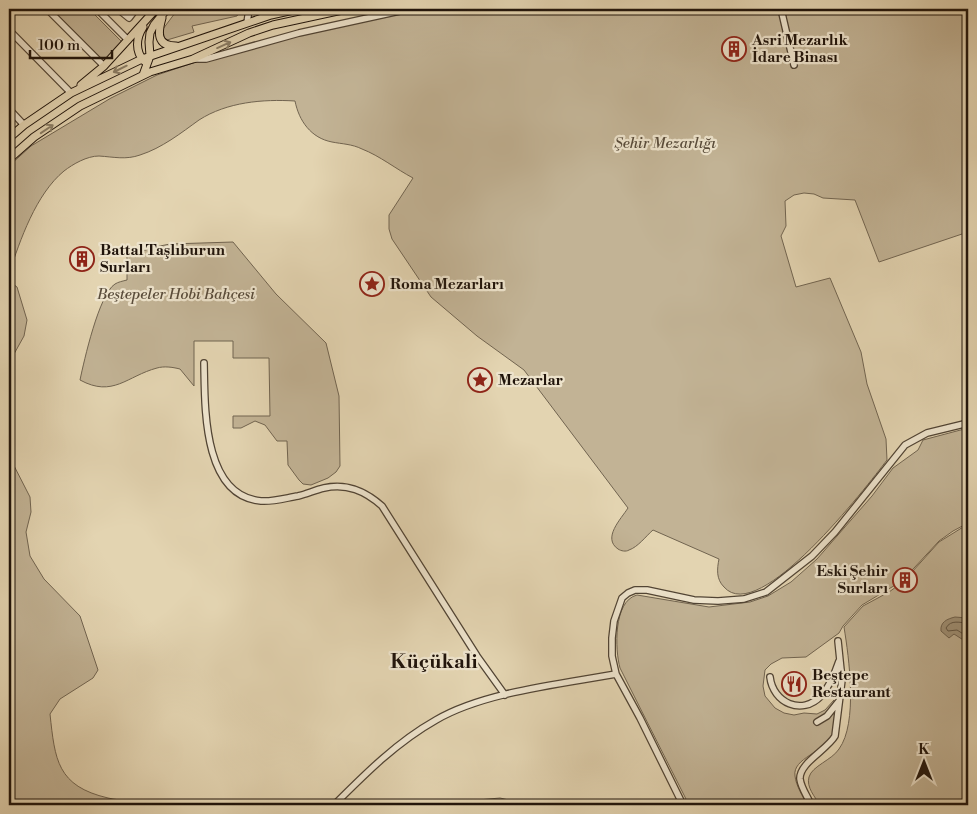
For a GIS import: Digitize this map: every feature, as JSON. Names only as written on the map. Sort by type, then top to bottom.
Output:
[{"type":"main road","points":[[9,138],[24,125],[72,93],[104,66],[156,9]]},
{"type":"main road","points":[[72,93],[176,46],[298,9]]},
{"type":"main road","points":[[9,159],[34,137],[80,106],[158,68],[192,59],[267,27],[347,9]]},
{"type":"main road","points":[[166,10],[159,34],[163,42],[176,46]]},
{"type":"main road","points":[[143,75],[150,33],[166,10]]},
{"type":"main road","points":[[150,16],[139,33],[138,50],[158,68]]},
{"type":"street","points":[[47,9],[104,66]]},
{"type":"street","points":[[97,9],[128,40]]},
{"type":"street","points":[[118,9],[129,18],[136,9]]},
{"type":"street","points":[[248,23],[249,9]]},
{"type":"street","points":[[192,59],[206,59],[299,33],[409,9]]},
{"type":"street","points":[[781,9],[794,65]]},
{"type":"street","points":[[9,30],[72,93]]},
{"type":"street","points":[[9,108],[24,125]]},
{"type":"street","points":[[204,363],[205,409],[209,439],[226,483],[234,492],[260,501],[276,500],[324,488],[344,486],[359,490],[372,497],[382,506],[478,656],[506,695]]},
{"type":"street","points":[[683,805],[616,674],[612,656],[612,638],[618,604],[628,593],[635,590],[647,590],[694,600],[718,601],[744,599],[766,592],[812,556],[835,532],[905,445],[927,433],[968,424]]},
{"type":"street","points":[[812,805],[800,781],[800,775],[806,765],[831,744],[835,736],[842,680],[838,641]]},
{"type":"street","points":[[770,676],[774,690],[781,699],[792,705],[804,706],[822,696],[833,677],[840,657]]},
{"type":"street","points":[[334,805],[399,744],[437,719],[475,702],[616,674]]},
{"type":"street","points":[[817,722],[827,716],[841,697]]},
{"type":"green space","points":[[52,9],[89,9],[127,47],[108,65]]},
{"type":"green space","points":[[178,9],[241,9],[237,16],[192,26],[194,32],[167,40],[164,37],[163,29]]},
{"type":"green space","name":"Şehir Mezarlığı","points":[[421,9],[968,9],[968,232],[879,262],[855,200],[823,198],[814,194],[804,193],[794,195],[785,201],[786,226],[781,236],[796,287],[830,278],[861,352],[867,384],[886,439],[887,460],[836,522],[811,548],[786,571],[761,588],[740,594],[724,587],[718,577],[719,559],[653,530],[639,544],[628,551],[618,549],[614,545],[612,534],[614,528],[628,508],[524,370],[477,336],[431,297],[392,239],[389,229],[389,215],[413,178],[358,147],[318,137],[303,122],[295,101],[258,101],[221,109],[199,120],[171,140],[135,157],[94,156],[72,166],[54,181],[37,205],[18,247],[9,274],[9,166],[31,146],[111,98],[157,75],[266,42]]},
{"type":"green space","name":"Beştepeler Hobi Bahçesi","points":[[233,242],[276,294],[326,343],[339,396],[340,466],[328,478],[311,485],[303,484],[288,465],[287,441],[277,441],[265,425],[255,421],[241,428],[233,428],[233,416],[270,416],[269,358],[233,358],[233,341],[194,341],[194,386],[180,369],[168,367],[160,367],[111,386],[102,387],[80,380],[93,329],[103,301],[115,284],[127,280],[127,256],[170,244]]},
{"type":"green space","points":[[9,281],[17,287],[27,320],[24,336],[9,363]]},
{"type":"green space","points":[[968,428],[968,523],[939,541],[902,581],[862,605],[839,633],[806,657],[782,658],[765,670],[763,686],[765,696],[775,708],[784,713],[794,715],[804,713],[817,714],[825,710],[834,700],[835,722],[833,735],[829,741],[799,764],[795,770],[797,783],[807,805],[689,805],[620,668],[617,650],[618,627],[620,616],[629,599],[637,595],[709,607],[750,602],[768,596],[791,582],[817,559],[872,496],[893,468],[918,450],[923,440]]},
{"type":"green space","points":[[9,456],[30,497],[31,512],[26,532],[30,556],[44,579],[80,616],[98,670],[93,678],[60,699],[50,714],[57,758],[69,778],[78,786],[91,793],[146,805],[9,805]]},
{"type":"green space","points":[[968,524],[968,805],[820,805],[810,788],[809,777],[814,770],[839,749],[845,738],[848,723],[850,672],[844,627],[863,606],[903,582],[939,542]]},
{"type":"green space","points":[[500,798],[522,805],[460,805],[478,800]]},
{"type":"water","points":[[955,617],[967,618],[968,643],[954,634],[949,638],[941,631],[945,621]]},
{"type":"place","name":"Asri Mezarlık İdare Binası","points":[[734,49]]},
{"type":"place","name":"Battal Taşlıburun Surları","points":[[82,259]]},
{"type":"place","name":"Roma Mezarları","points":[[372,284]]},
{"type":"place","name":"Mezarlar","points":[[480,380]]},
{"type":"place","name":"Eski Şehir Surları","points":[[905,580]]},
{"type":"place","name":"Beştepe Restaurant","points":[[794,684]]},
{"type":"district","name":"Küçükali","points":[[434,662]]}]
